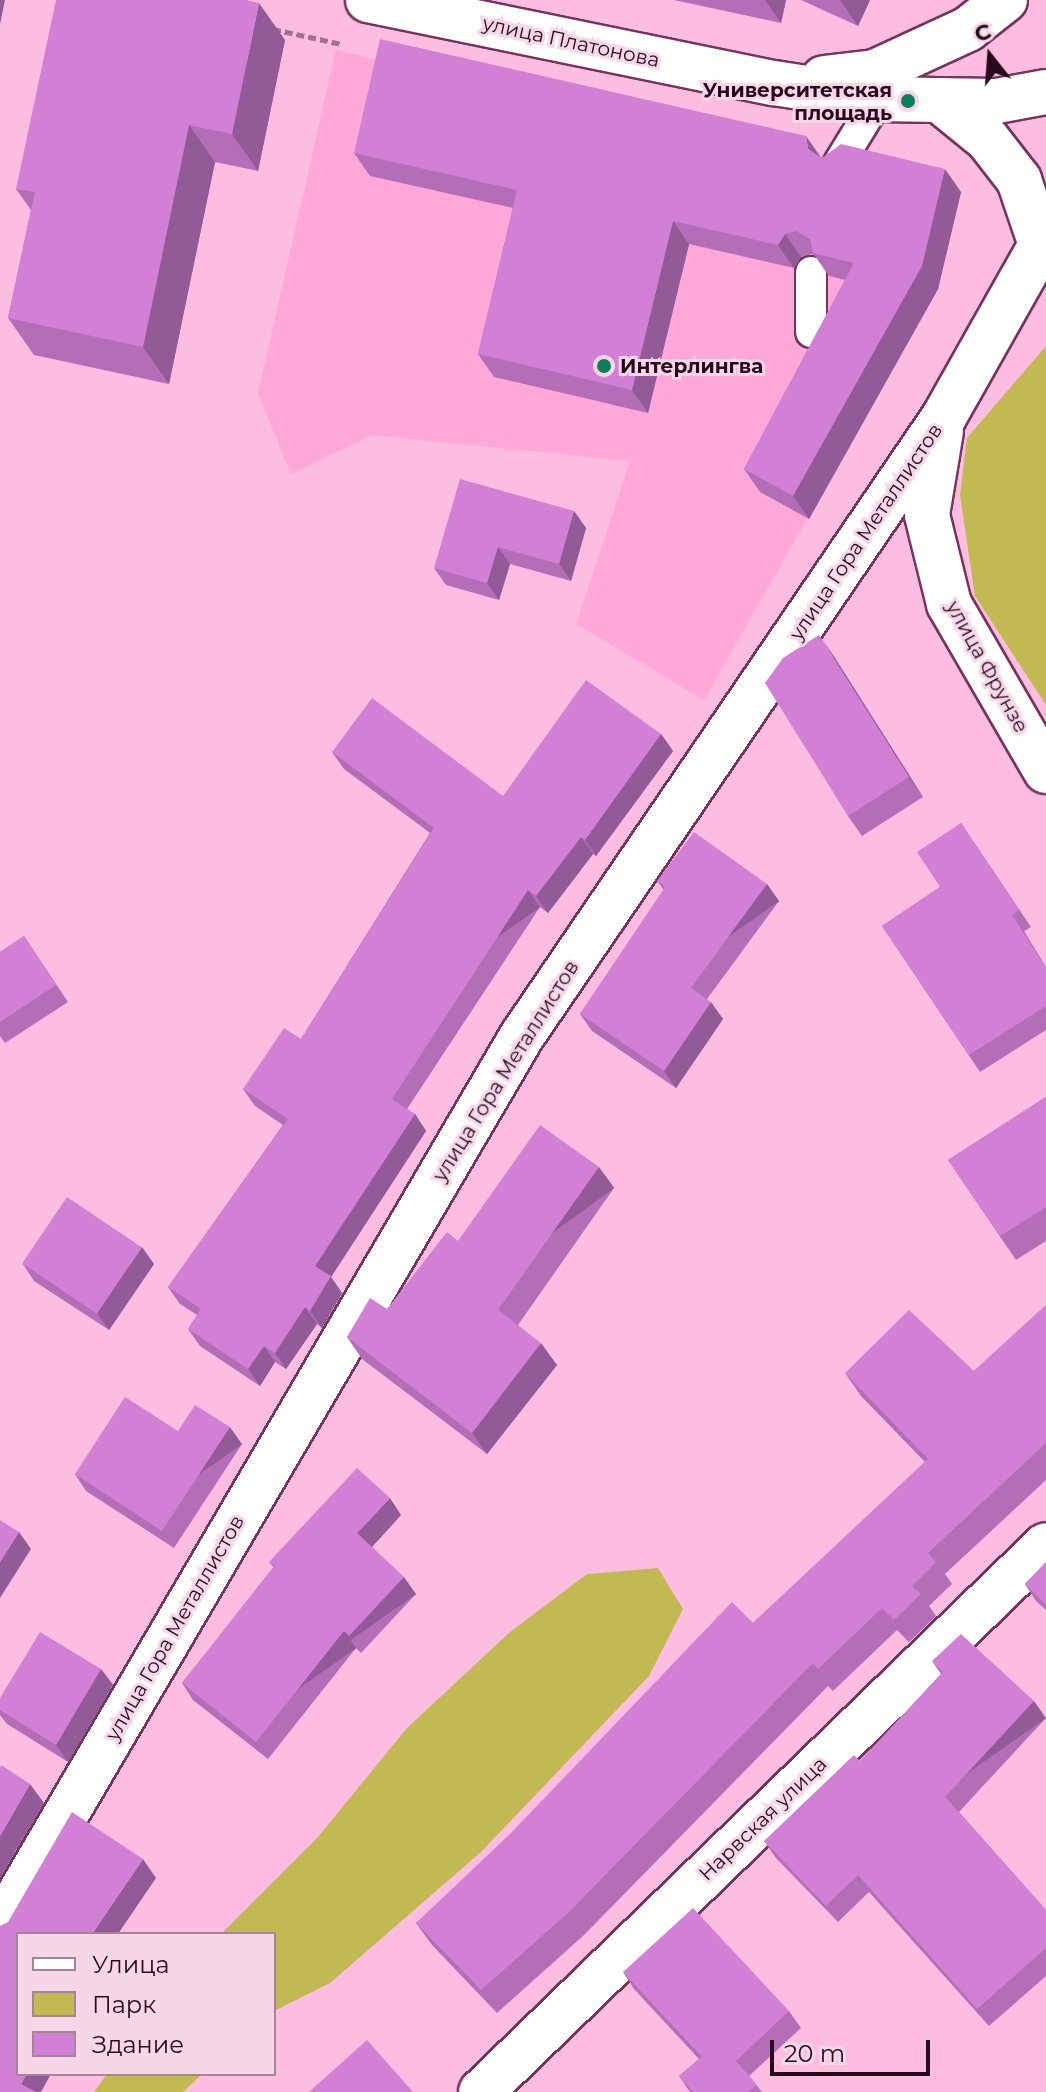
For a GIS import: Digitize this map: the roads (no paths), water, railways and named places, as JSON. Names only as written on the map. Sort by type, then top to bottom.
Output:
[{"type":"street","name":"улица Платонова","points":[[368,0],[774,83],[878,99],[997,101],[1046,92]]},
{"type":"street","name":"улица Платонова","points":[[774,83],[875,72],[968,29],[1005,0]]},
{"type":"street","points":[[939,100],[988,140],[1019,180],[1045,243]]},
{"type":"street","name":"улица Гора Металлистов","points":[[0,1927],[522,1036],[944,417],[1045,243]]},
{"type":"street","name":"улица Фрунзе","points":[[944,417],[927,515],[949,604],[1046,771]]},
{"type":"street","name":"Нарвская улица","points":[[481,2092],[1046,1545]]},
{"type":"lane","points":[[839,163],[878,99]]},
{"type":"lane","points":[[811,272],[811,332]]},
{"type":"place","name":"Университетская площадь","points":[[908,101]]},
{"type":"place","name":"Интерлингва","points":[[604,366]]}]
